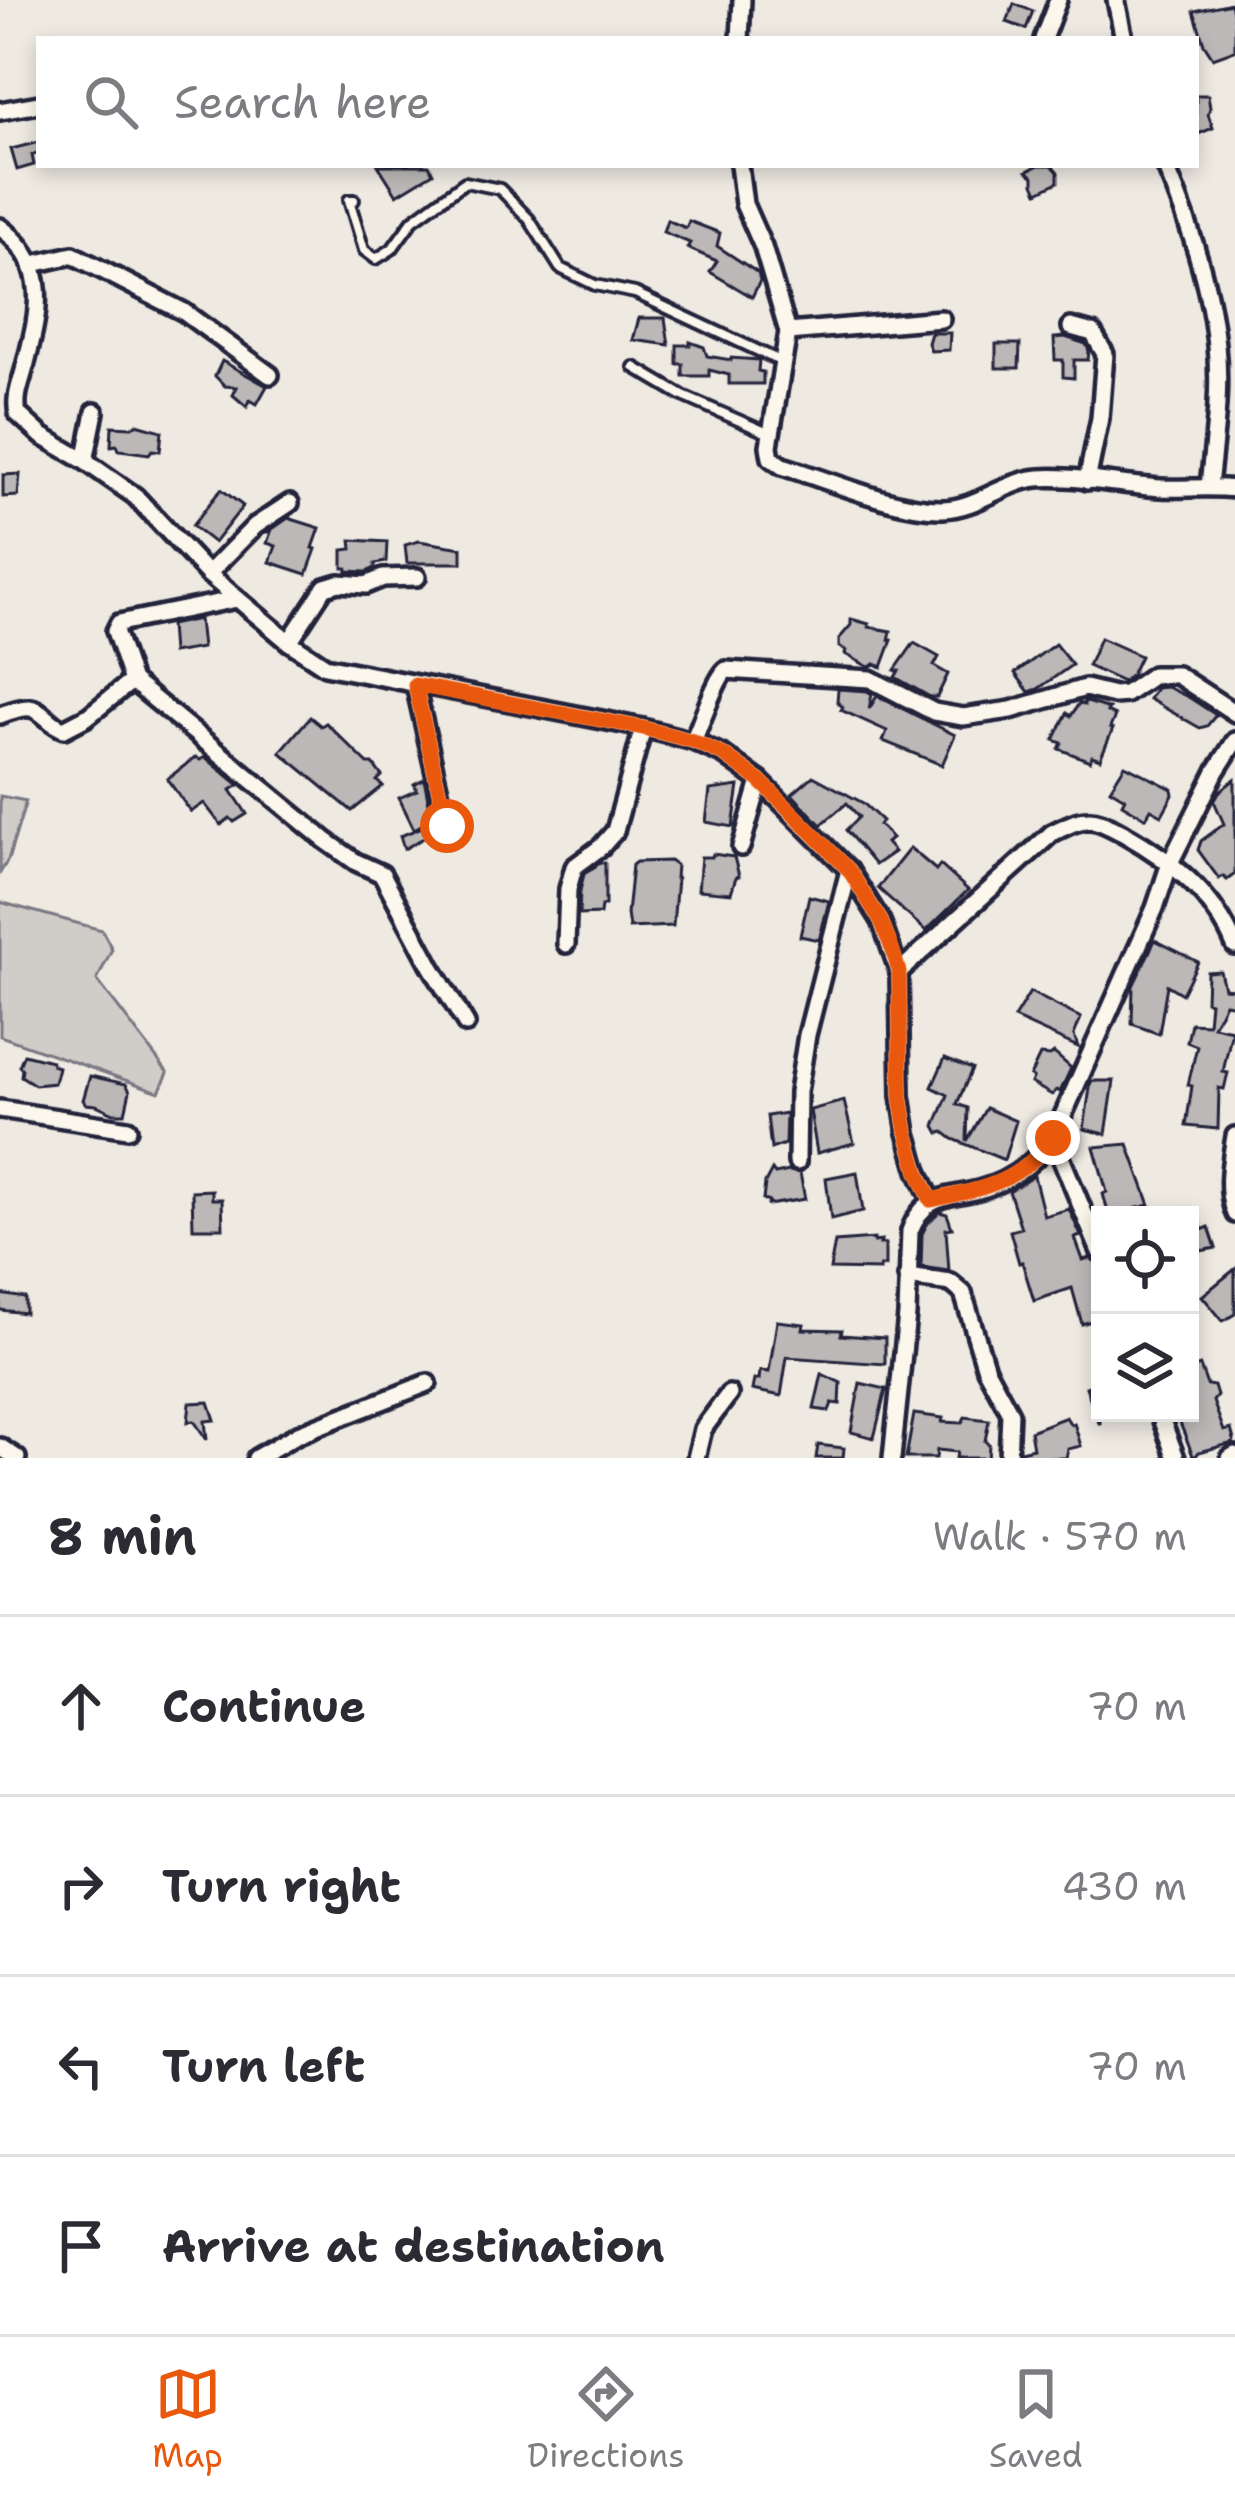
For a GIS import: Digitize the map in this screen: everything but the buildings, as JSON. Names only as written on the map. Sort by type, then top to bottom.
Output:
[{"type":"street","points":[[735,36],[742,0]]},
{"type":"street","points":[[1044,36],[1058,0]]},
{"type":"street","points":[[1116,0],[1123,36]]},
{"type":"street","points":[[0,111],[36,105]]},
{"type":"street","points":[[739,168],[744,204],[764,248],[788,332],[771,435],[771,458],[782,466],[910,507],[946,509],[1030,479],[1235,489]]},
{"type":"street","points":[[1166,168],[1190,232],[1216,344],[1218,411],[1209,486]]},
{"type":"street","points":[[0,227],[16,238],[33,264],[38,286],[16,405],[25,422],[135,496],[208,574],[290,642],[325,666],[693,741],[724,755],[760,781],[849,870],[881,921],[899,972],[901,1096],[918,1172],[931,1200]]},
{"type":"street","points":[[33,264],[74,255],[184,313],[270,375]]},
{"type":"street","points":[[788,332],[941,319]]},
{"type":"street","points":[[1071,327],[1093,333],[1105,354],[1088,482]]},
{"type":"street","points":[[85,461],[95,412]]},
{"type":"street","points":[[208,574],[255,526],[290,503]]},
{"type":"street","points":[[290,642],[326,587],[417,577]]},
{"type":"street","points":[[237,599],[119,623],[115,632],[132,681],[325,840],[382,874],[466,1024]]},
{"type":"street","points":[[693,741],[718,675],[726,670],[870,679],[934,712],[963,717],[1011,710],[1084,688],[1126,694],[1153,675],[1166,673],[1177,675],[1235,712]]},
{"type":"street","points":[[0,715],[31,708],[51,725],[64,729],[132,681]]},
{"type":"street","points":[[415,685],[447,826]]},
{"type":"street","points":[[566,944],[574,867],[615,831],[643,728]]},
{"type":"street","points":[[894,1456],[914,1220],[931,1200],[990,1187],[1015,1175],[1053,1138],[1171,863],[1235,741]]},
{"type":"street","points":[[741,847],[760,781]]},
{"type":"street","points":[[899,972],[1052,833],[1090,819],[1171,863],[1193,882],[1220,915],[1235,946]]},
{"type":"street","points":[[796,1162],[798,1092],[807,1035],[849,870]]},
{"type":"street","points":[[0,1109],[128,1129]]},
{"type":"street","points":[[1235,1136],[1229,1175],[1235,1214]]},
{"type":"street","points":[[1053,1138],[1091,1230]]},
{"type":"street","points":[[907,1277],[951,1283],[963,1293],[986,1369],[1010,1413],[1009,1458]]},
{"type":"street","points":[[256,1458],[298,1434],[428,1383]]},
{"type":"street","points":[[697,1458],[704,1429],[729,1394]]},
{"type":"street","points":[[1162,1422],[1176,1458]]},
{"type":"street","points":[[0,1447],[16,1458]]},
{"type":"lane","points":[[354,200],[349,200],[364,250],[376,259],[392,248],[413,220],[465,182],[500,189],[529,219],[560,268],[595,285],[635,293],[783,362]]},
{"type":"lane","points":[[634,367],[683,396],[771,435]]},
{"type":"shaded area","points":[[0,796],[26,801],[0,873]]},
{"type":"shaded area","points":[[0,902],[102,930],[112,949],[97,980],[168,1073],[159,1092],[0,1036]]},
{"type":"route","points":[[447,826],[415,685],[643,728],[724,755],[760,781],[849,870],[881,921],[899,972],[901,1096],[907,1132],[931,1200],[990,1187],[1015,1175],[1053,1138]]}]
